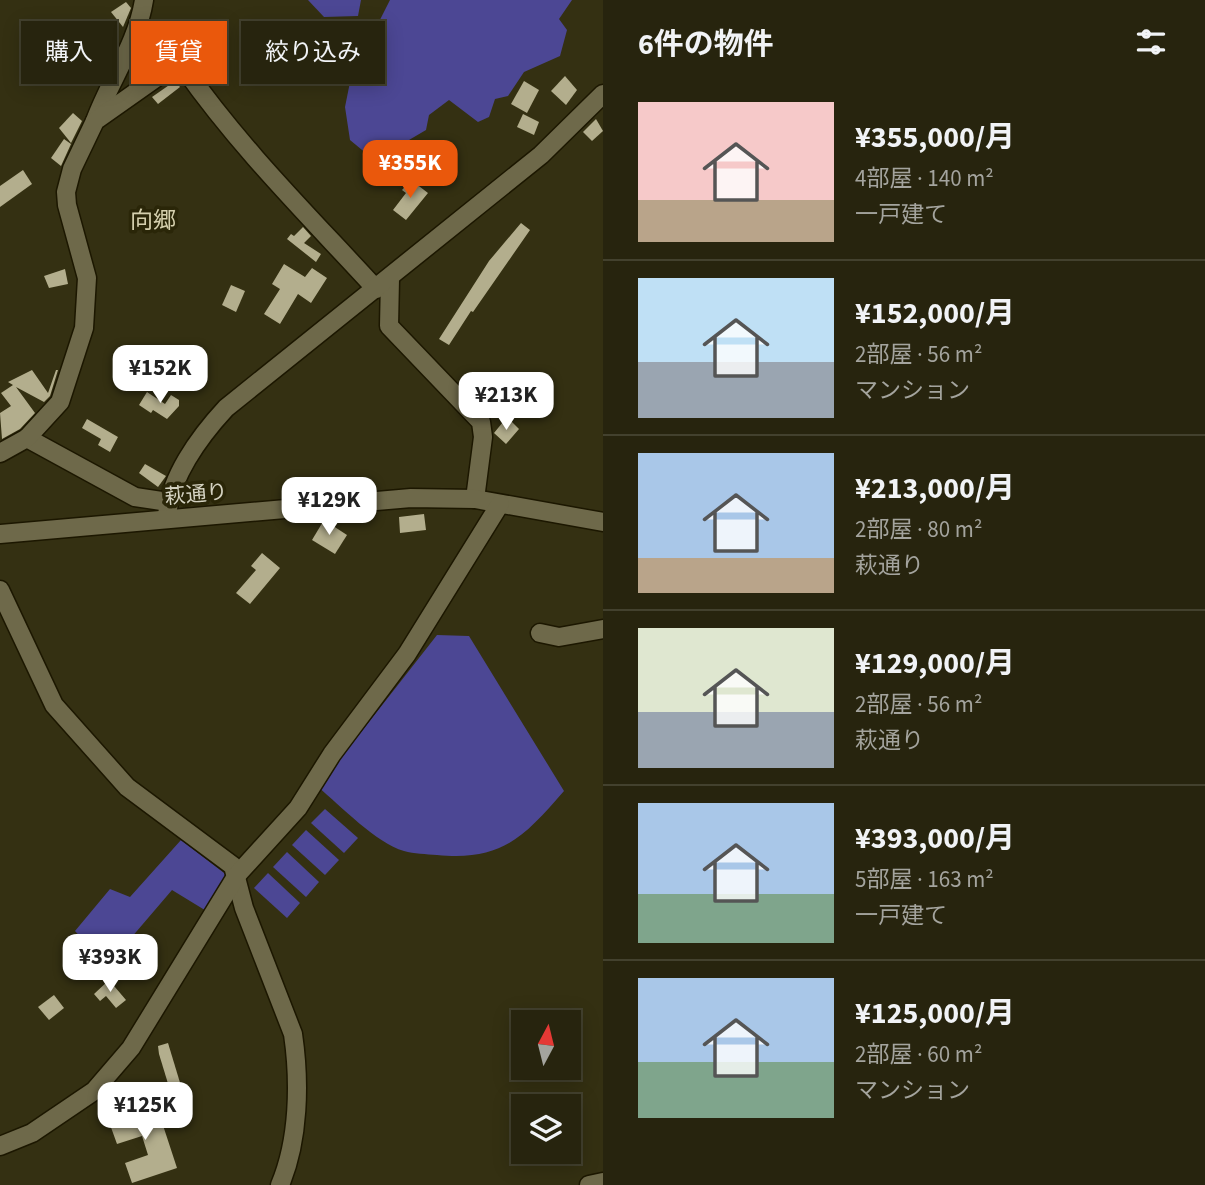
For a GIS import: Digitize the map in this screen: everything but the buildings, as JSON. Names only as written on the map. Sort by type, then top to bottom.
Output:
[{"type":"street","points":[[138,21],[144,0]]},
{"type":"street","points":[[0,453],[27,438],[60,402],[84,328],[87,278],[67,205],[66,192],[72,169],[95,121],[106,90],[131,45]]},
{"type":"street","points":[[95,121],[148,84]]},
{"type":"street","points":[[195,84],[224,125],[254,159],[383,284],[389,326],[445,381],[481,422],[483,436],[475,499]]},
{"type":"street","points":[[27,438],[129,494],[167,511],[208,428],[226,408],[541,155],[603,94]]},
{"type":"street","name":"萩通り","points":[[0,534],[167,511],[411,498],[475,499],[603,522]]},
{"type":"street","points":[[0,1146],[32,1133],[94,1091],[131,1048],[237,875],[298,807],[332,754],[407,654],[500,504]]},
{"type":"street","points":[[0,590],[54,705],[127,787],[233,866],[244,908],[293,1034],[296,1055],[294,1139],[280,1185]]},
{"type":"street","points":[[540,633],[559,636],[603,629]]},
{"type":"street","points":[[589,1185],[603,1182]]},
{"type":"shaded area","points":[[308,0],[361,0],[358,16],[324,17]]},
{"type":"shaded area","points":[[390,0],[572,0],[559,19],[567,30],[560,56],[524,72],[508,96],[495,99],[489,117],[478,122],[449,100],[429,115],[426,130],[409,140],[385,169],[350,140],[345,107],[350,84],[385,84],[385,21],[379,21]]},
{"type":"shaded area","points":[[437,635],[469,636],[564,791],[523,833],[495,850],[478,854],[420,854],[393,847],[359,823],[318,787]]},
{"type":"shaded area","points":[[325,809],[358,838],[344,853],[311,823]]},
{"type":"shaded area","points":[[306,830],[339,860],[325,875],[292,845]]},
{"type":"shaded area","points":[[181,840],[228,876],[208,912],[172,890],[107,966],[75,931],[110,889],[130,897]]},
{"type":"shaded area","points":[[287,852],[319,882],[306,897],[273,867]]},
{"type":"shaded area","points":[[268,873],[300,903],[287,918],[254,888]]},
{"type":"district","name":"向郷","points":[[153,220]]}]
